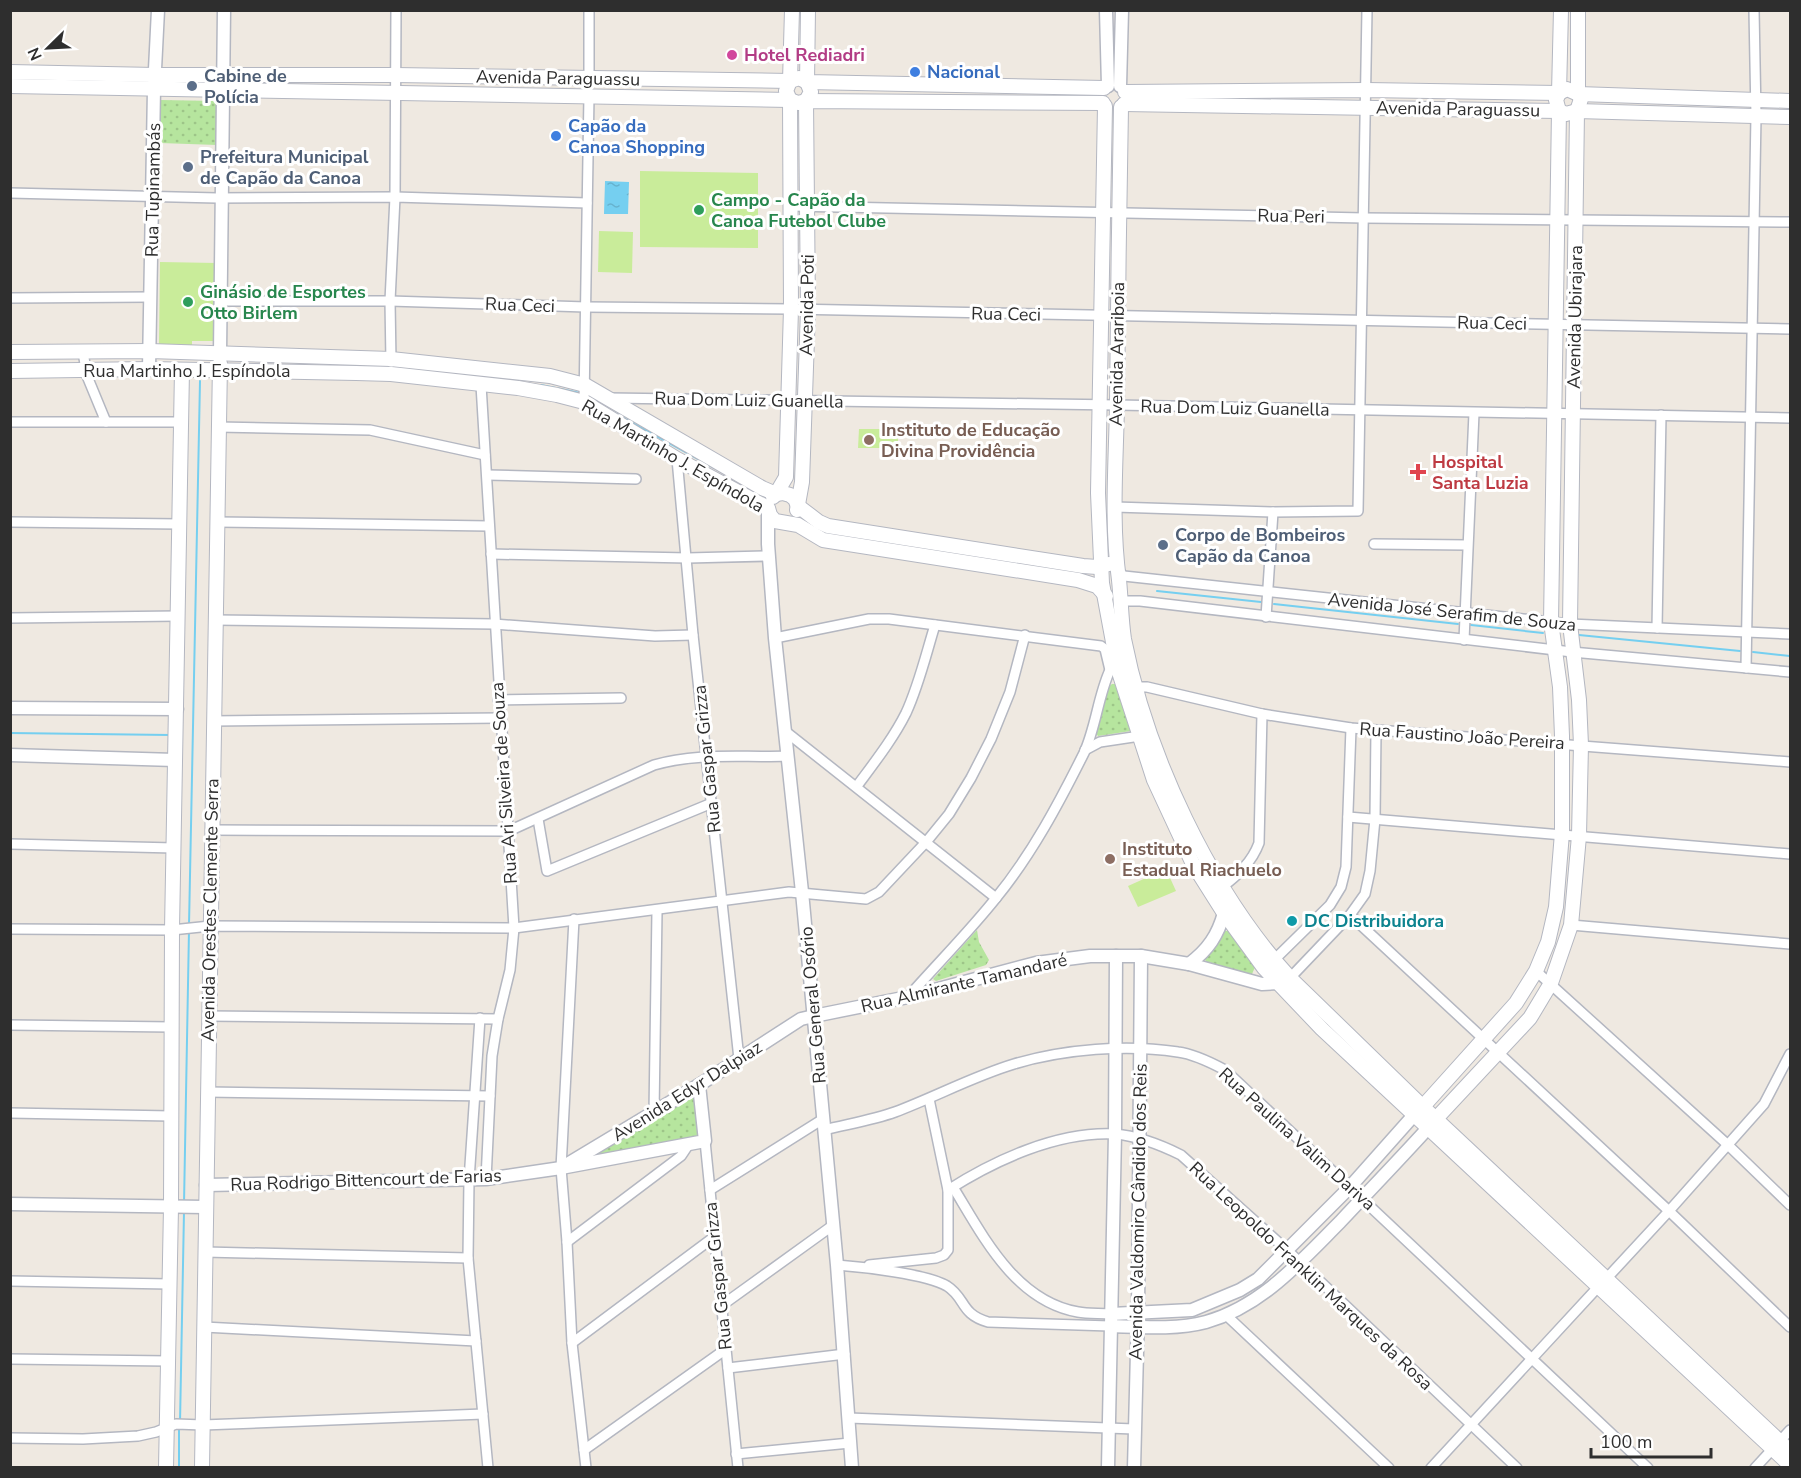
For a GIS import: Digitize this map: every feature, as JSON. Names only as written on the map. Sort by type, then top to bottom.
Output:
[{"type":"main road","name":"Avenida Poti","points":[[768,509],[769,502],[786,477],[791,309],[791,206],[790,100],[786,91],[790,81],[792,10]]},
{"type":"main road","name":"Avenida Poti","points":[[798,506],[802,482],[808,310],[806,101],[811,92],[807,82],[808,10]]},
{"type":"main road","name":"Avenida Ubirajara","points":[[1418,1111],[1485,1040],[1516,1003],[1536,971],[1548,942],[1556,907],[1562,833],[1562,743],[1560,687],[1551,622],[1559,111],[1556,104],[1559,93],[1561,10]]},
{"type":"main road","name":"Avenida Ubirajara","points":[[1432,1123],[1530,1018],[1551,983],[1571,925],[1579,836],[1581,745],[1579,700],[1570,624],[1577,111],[1580,105],[1578,10]]},
{"type":"main road","name":"Avenida Paraguassu","points":[[10,72],[790,81],[799,78],[807,82],[1117,94],[1366,108],[1791,117]]},
{"type":"main road","name":"Avenida Paraguassu","points":[[10,86],[589,95],[790,100],[798,103],[806,101],[1104,105],[1113,109],[1117,94]]},
{"type":"main road","name":"Avenida Paraguassu","points":[[1117,94],[1366,90],[1559,93],[1567,89],[1578,94],[1791,101]]},
{"type":"main road","name":"Avenida Arariboia","points":[[1117,94],[1120,212],[1115,500],[1117,571],[1124,637],[1136,687],[1168,776],[1198,844],[1222,887],[1274,960],[1284,980]]},
{"type":"main road","name":"Avenida Arariboia","points":[[1104,105],[1098,493],[1101,565],[1114,669],[1154,780],[1193,864],[1251,952],[1284,980]]},
{"type":"main road","points":[[1101,275],[1119,276]]},
{"type":"main road","name":"Rua Martinho J. Espíndola","points":[[10,352],[150,351],[391,359],[549,376],[585,385],[776,494],[790,495],[798,506],[828,526],[1083,566],[1111,565],[1117,571]]},
{"type":"main road","name":"Avenida Orestes Clemente Serra","points":[[202,1467],[205,1252],[200,1207],[206,1185],[208,1016],[203,926],[212,830],[220,353]]},
{"type":"main road","name":"Rua Martinho J. Espíndola","points":[[10,371],[149,369],[390,374],[518,388],[557,395],[584,402],[677,459],[768,509],[775,521],[798,525],[823,540],[1078,580],[1097,586],[1113,603],[1120,601]]},
{"type":"main road","name":"Avenida Orestes Clemente Serra","points":[[166,1467],[172,1425],[168,1362],[169,1284],[175,1207],[171,1116],[172,1027],[178,929],[174,848],[182,370]]},
{"type":"main road","points":[[1100,380],[1117,380]]},
{"type":"main road","points":[[1099,465],[1116,465]]},
{"type":"main road","points":[[1098,493],[1115,500]]},
{"type":"main road","points":[[783,522],[791,520],[798,506]]},
{"type":"main road","points":[[1284,980],[1418,1111],[1781,1447],[1791,1465]]},
{"type":"street","name":"Rua Tupinambás","points":[[149,369],[154,89],[158,10]]},
{"type":"street","points":[[220,353],[224,10]]},
{"type":"street","points":[[390,374],[390,301],[395,197],[396,10]]},
{"type":"street","points":[[589,10],[589,78]]},
{"type":"street","points":[[1106,10],[1117,94]]},
{"type":"street","points":[[1117,94],[1122,10]]},
{"type":"street","points":[[1115,500],[1273,512],[1358,511],[1367,10]]},
{"type":"street","points":[[1746,668],[1752,221],[1756,116],[1755,10]]},
{"type":"street","points":[[584,402],[589,95]]},
{"type":"street","points":[[10,194],[222,198],[395,197],[587,203]]},
{"type":"street","name":"Rua Peri","points":[[791,206],[1364,218],[1791,222]]},
{"type":"street","points":[[10,298],[151,297]]},
{"type":"street","name":"Rua Ceci","points":[[221,302],[390,301],[586,308],[791,309],[1791,329]]},
{"type":"street","points":[[83,352],[85,370],[106,422]]},
{"type":"street","name":"Rua Ari Silveira de Souza","points":[[481,385],[498,700],[509,831],[514,928],[510,970],[492,1056],[486,1179]]},
{"type":"street","name":"Rua Dom Luiz Guanella","points":[[606,398],[1791,418]]},
{"type":"street","points":[[1464,640],[1474,413]]},
{"type":"street","points":[[1657,628],[1661,415]]},
{"type":"street","points":[[10,422],[180,422]]},
{"type":"street","points":[[218,427],[370,430],[485,455]]},
{"type":"street","name":"Rua Gaspar Grizza","points":[[677,459],[688,558],[693,635],[739,1059]]},
{"type":"street","points":[[487,475],[636,479]]},
{"type":"street","name":"Rua General Osório","points":[[768,509],[768,550],[775,638],[814,1016],[845,1354],[852,1467]]},
{"type":"street","points":[[1266,617],[1273,512]]},
{"type":"street","points":[[10,522],[179,524]]},
{"type":"street","points":[[217,522],[489,526]]},
{"type":"street","points":[[491,554],[688,558],[768,550],[783,522]]},
{"type":"street","points":[[1374,544],[1467,545]]},
{"type":"street","name":"Avenida José Serafim de Souza","points":[[1117,571],[1124,576],[1268,593],[1570,624],[1791,634]]},
{"type":"street","name":"Avenida José Serafim de Souza","points":[[1120,601],[1140,601],[1572,652],[1791,672]]},
{"type":"street","points":[[10,618],[179,616]]},
{"type":"street","points":[[775,638],[869,619],[889,619],[1101,646],[1105,649],[1114,669],[1105,681],[1085,750],[1046,825],[996,898],[908,997]]},
{"type":"street","points":[[215,620],[494,624],[655,636],[693,635]]},
{"type":"street","points":[[857,786],[906,713],[935,625]]},
{"type":"street","points":[[10,928],[178,929],[203,926],[514,928],[789,892],[866,898],[879,892],[927,841],[949,814],[971,778],[991,739],[1010,692],[1024,636]]},
{"type":"street","name":"Rua Faustino João Pereira","points":[[1136,687],[1147,687],[1262,714],[1376,731],[1562,743],[1791,762]]},
{"type":"street","points":[[498,700],[621,698]]},
{"type":"street","points":[[10,708],[177,709]]},
{"type":"street","points":[[1222,887],[1237,876],[1259,843],[1262,714]]},
{"type":"street","points":[[213,721],[500,718]]},
{"type":"street","points":[[1274,960],[1330,904],[1341,887],[1346,867],[1351,728]]},
{"type":"street","points":[[785,731],[927,841],[996,898]]},
{"type":"street","points":[[1284,980],[1350,915],[1365,894],[1370,871],[1375,819],[1376,731]]},
{"type":"street","points":[[1085,750],[1100,742],[1140,736]]},
{"type":"street","points":[[10,755],[175,760]]},
{"type":"street","points":[[212,830],[509,831],[654,765],[707,756],[788,756]]},
{"type":"street","points":[[538,819],[547,871],[711,803]]},
{"type":"street","points":[[1348,817],[1562,833],[1791,854]]},
{"type":"street","points":[[10,844],[174,848]]},
{"type":"street","points":[[654,1113],[657,910]]},
{"type":"street","points":[[1189,964],[1203,954],[1213,941],[1220,930],[1224,913]]},
{"type":"street","points":[[1350,915],[1670,1211],[1791,1327]]},
{"type":"street","points":[[574,919],[561,1168],[572,1343],[586,1467]]},
{"type":"street","points":[[1571,925],[1791,944]]},
{"type":"street","name":"Rua Almirante Tamandaré","points":[[814,1016],[908,997],[1036,963],[1090,956],[1141,956],[1189,964],[1262,984],[1284,980]]},
{"type":"street","name":"Avenida Valdomiro Cândido dos Reis","points":[[1108,1467],[1116,956]]},
{"type":"street","name":"Avenida Valdomiro Cândido dos Reis","points":[[1134,1467],[1138,1313],[1141,956]]},
{"type":"street","points":[[1536,971],[1791,1205]]},
{"type":"street","points":[[208,1016],[498,1019]]},
{"type":"street","name":"Avenida Edyr Dalpiaz","points":[[561,1168],[654,1113],[801,1019],[814,1016]]},
{"type":"street","points":[[480,1018],[469,1180],[468,1258],[488,1467]]},
{"type":"street","points":[[10,1025],[172,1027]]},
{"type":"street","name":"Rua Paulina Valim Dariva","points":[[710,1190],[824,1125],[893,1113],[1013,1064],[1050,1055],[1115,1050],[1179,1052],[1206,1060],[1225,1070],[1648,1467]]},
{"type":"street","points":[[1431,1467],[1670,1211],[1764,1104],[1787,1070],[1791,1054]]},
{"type":"street","name":"Rua Gaspar Grizza","points":[[699,1085],[738,1467]]},
{"type":"street","points":[[207,1092],[490,1096]]},
{"type":"street","points":[[837,1265],[861,1266],[936,1258],[944,1255],[948,1250],[951,1188],[928,1099]]},
{"type":"street","points":[[861,1266],[936,1281],[949,1287],[971,1315],[988,1322],[1110,1320],[1138,1313],[1192,1310],[1220,1300],[1258,1279],[1350,1186],[1418,1111]]},
{"type":"street","points":[[10,1113],[171,1116]]},
{"type":"street","points":[[951,1188],[995,1255],[1012,1275],[1026,1287],[1060,1307],[1137,1327],[1196,1324],[1226,1315],[1271,1288],[1300,1263],[1432,1123]]},
{"type":"street","name":"Rua Leopoldo Franklin Marques da Rosa","points":[[951,1188],[1020,1151],[1038,1145],[1115,1134],[1164,1146],[1181,1155],[1287,1250],[1517,1467]]},
{"type":"street","name":"Rua Rodrigo Bittencourt de Farias","points":[[206,1185],[486,1179],[561,1168],[705,1141]]},
{"type":"street","points":[[567,1242],[681,1156],[689,1144]]},
{"type":"street","points":[[10,1204],[200,1207]]},
{"type":"street","points":[[721,1306],[832,1226]]},
{"type":"street","points":[[572,1343],[714,1237]]},
{"type":"street","points":[[205,1252],[468,1258]]},
{"type":"street","points":[[10,1281],[169,1284]]},
{"type":"street","points":[[1220,1300],[1226,1315],[1389,1467]]},
{"type":"street","points":[[1192,1310],[1196,1324]]},
{"type":"street","points":[[204,1327],[476,1341]]},
{"type":"street","points":[[584,1450],[726,1349]]},
{"type":"street","points":[[728,1368],[845,1354]]},
{"type":"street","points":[[10,1359],[168,1362]]},
{"type":"street","points":[[10,1438],[82,1439],[138,1436],[172,1425],[483,1414]]},
{"type":"street","points":[[849,1418],[1134,1429]]},
{"type":"street","points":[[1755,1467],[1781,1447],[1791,1430]]},
{"type":"street","points":[[736,1454],[850,1443]]},
{"type":"green space","points":[[160,100],[218,101],[217,145],[160,143]]},
{"type":"green space","name":"Campo - Capão da Canoa Futebol Clube","points":[[640,171],[758,173],[758,248],[640,247]]},
{"type":"green space","points":[[599,231],[633,232],[632,273],[598,272]]},
{"type":"green space","name":"Ginásio de Esportes Otto Birlem","points":[[160,262],[217,263],[215,341],[192,341],[192,349],[179,349],[179,345],[159,345]]},
{"type":"green space","points":[[859,429],[898,429],[898,448],[858,448]]},
{"type":"green space","points":[[1115,684],[1131,731],[1098,736],[1095,732],[1108,687]]},
{"type":"green space","points":[[1166,869],[1176,891],[1138,907],[1128,886]]},
{"type":"green space","points":[[977,930],[979,942],[989,960],[986,965],[936,981],[933,979]]},
{"type":"green space","points":[[1224,931],[1229,931],[1256,965],[1252,974],[1248,976],[1206,963],[1205,958]]},
{"type":"green space","points":[[695,1092],[698,1138],[585,1160]]},
{"type":"water","points":[[605,181],[629,182],[628,214],[604,214]]},
{"type":"waterway","points":[[353,366],[386,367]]},
{"type":"waterway","points":[[408,369],[481,375],[512,381]]},
{"type":"waterway","points":[[189,925],[200,381]]},
{"type":"waterway","points":[[541,385],[580,393]]},
{"type":"waterway","points":[[611,411],[714,468]]},
{"type":"waterway","points":[[802,519],[810,523]]},
{"type":"waterway","points":[[1157,591],[1261,602]]},
{"type":"waterway","points":[[1274,604],[1458,624]]},
{"type":"waterway","points":[[1471,625],[1543,633]]},
{"type":"waterway","points":[[1579,635],[1740,651]]},
{"type":"waterway","points":[[1753,652],[1790,656]]},
{"type":"waterway","points":[[10,733],[170,735]]},
{"type":"waterway","points":[[184,1204],[189,930]]},
{"type":"waterway","points":[[180,1423],[184,1212]]},
{"type":"waterway","points":[[179,1428],[179,1468]]},
{"type":"place","name":"Hotel Rediadri","points":[[732,55]]},
{"type":"place","name":"Nacional","points":[[915,72]]},
{"type":"place","name":"Cabine de Polícia","points":[[192,86]]},
{"type":"place","name":"Capão da Canoa Shopping","points":[[556,136]]},
{"type":"place","name":"Prefeitura Municipal de Capão da Canoa","points":[[188,167]]},
{"type":"place","name":"Campo - Capão da Canoa Futebol Clube","points":[[699,210]]},
{"type":"place","name":"Ginásio de Esportes Otto Birlem","points":[[188,302]]},
{"type":"place","name":"Instituto de Educação Divina Providência","points":[[869,440]]},
{"type":"place","name":"Hospital Santa Luzia","points":[[1418,472]]},
{"type":"place","name":"Corpo de Bombeiros Capão da Canoa","points":[[1163,545]]},
{"type":"place","name":"Instituto Estadual Riachuelo","points":[[1110,859]]},
{"type":"place","name":"DC Distribuidora","points":[[1292,921]]}]
